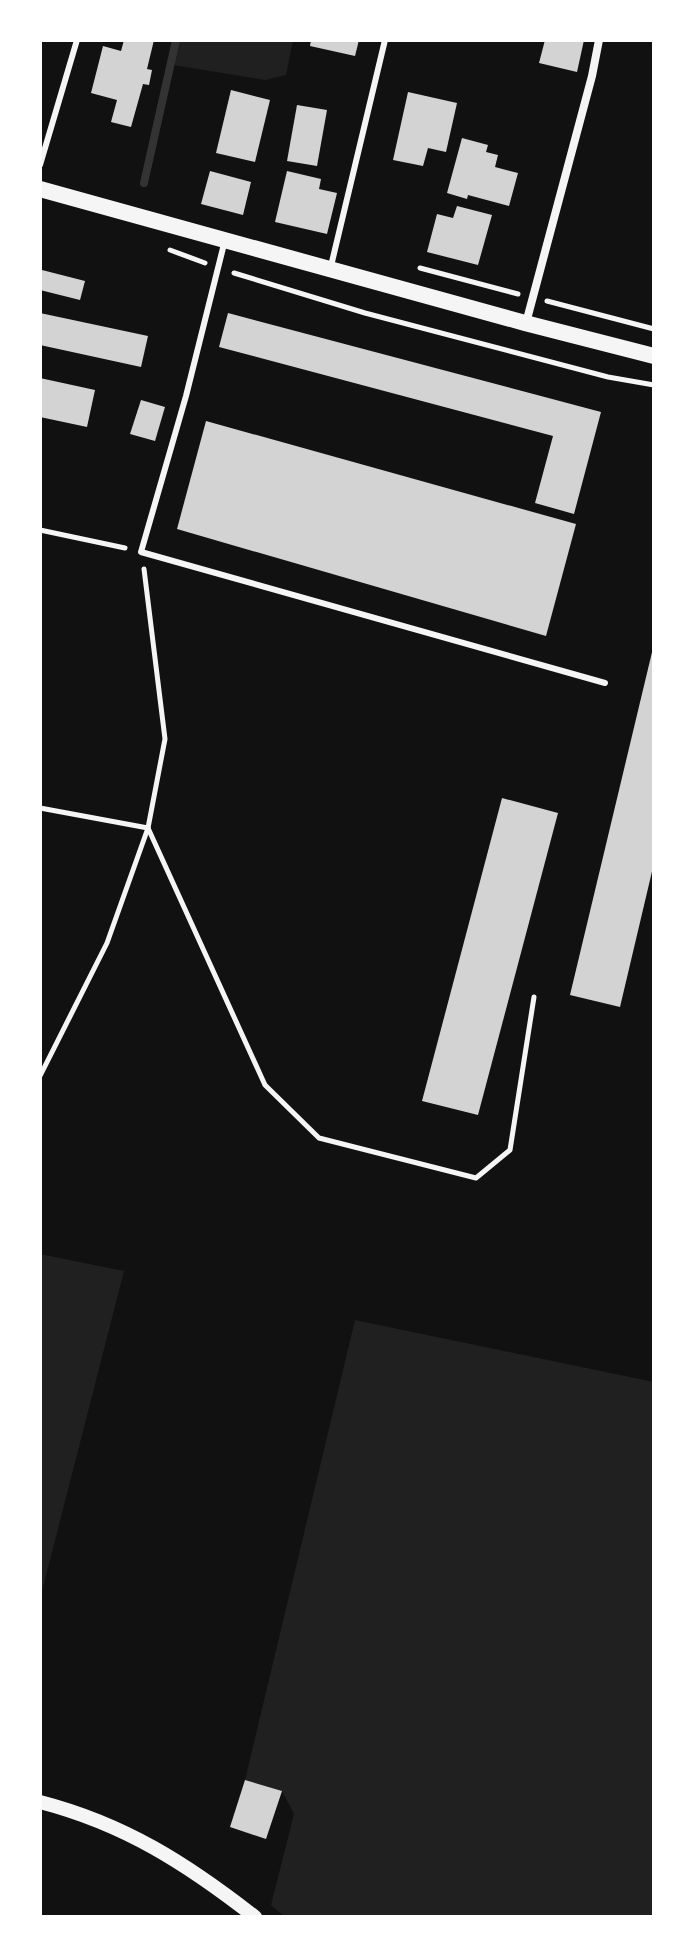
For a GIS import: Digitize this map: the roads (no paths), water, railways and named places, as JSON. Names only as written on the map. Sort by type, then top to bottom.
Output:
[{"type":"main road","points":[[40,189],[654,356]]},
{"type":"street","points":[[525,323],[599,40]]},
{"type":"street","points":[[40,1802],[113,1827],[143,1841],[171,1856],[255,1917]]},
{"type":"lane","points":[[40,165],[77,40]]},
{"type":"lane","points":[[330,270],[385,40]]},
{"type":"lane","points":[[225,240],[186,396],[141,552],[605,683]]},
{"type":"waterway","points":[[144,183],[176,40]]}]
